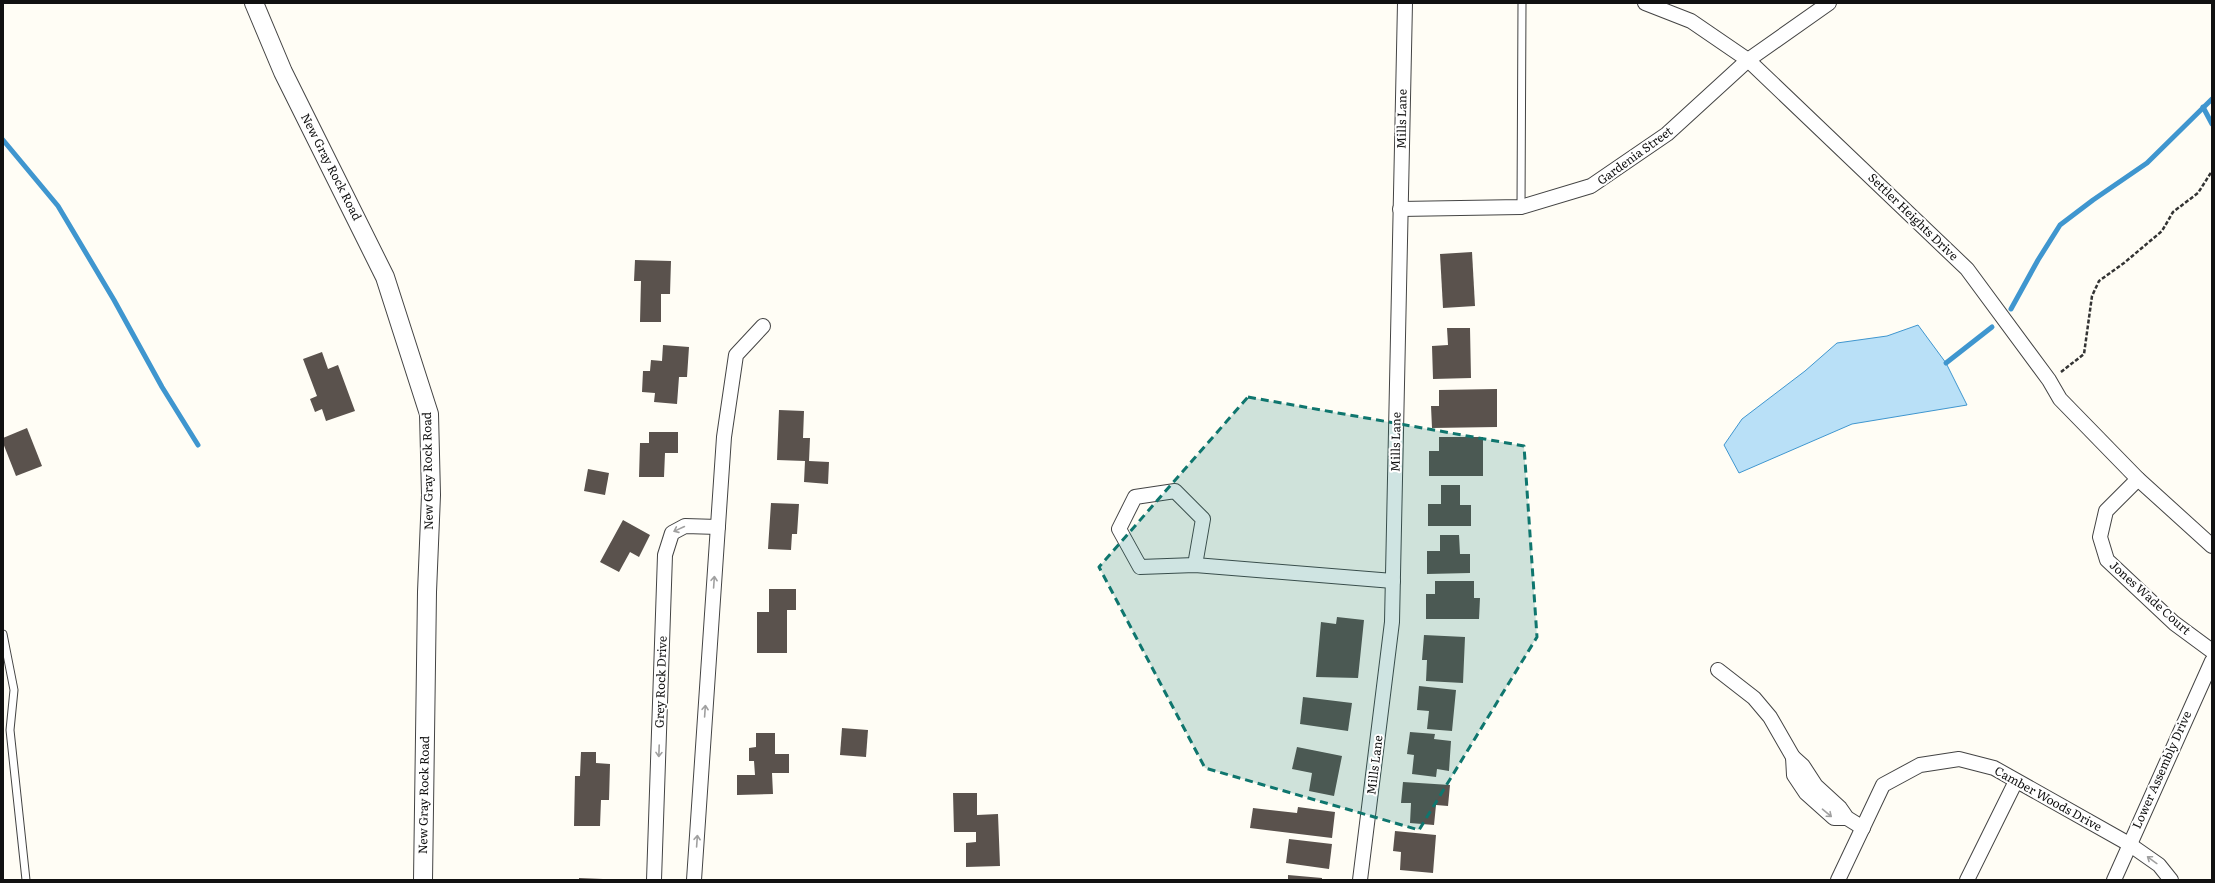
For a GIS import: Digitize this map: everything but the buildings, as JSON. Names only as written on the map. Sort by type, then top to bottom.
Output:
[{"type":"street","name":"New Gray Rock Road","points":[[254,3],[283,72],[385,277],[429,414],[431,495],[427,600],[423,880]]},
{"type":"street","name":"Mills Lane","points":[[1360,880],[1392,622],[1405,3]]},
{"type":"street","name":"Settler Heights Drive","points":[[1645,3],[1691,21],[1748,60],[1967,269],[2049,380],[2060,399],[2138,479],[2212,546]]},
{"type":"street","name":"Gardenia Street","points":[[1400,209],[1521,207],[1591,186],[1667,134],[1748,60],[1828,3]]},
{"type":"street","points":[[694,880],[724,437],[736,355],[763,326]]},
{"type":"street","name":"Jones Wade Court","points":[[2138,479],[2106,511],[2100,537],[2107,560],[2174,623],[2212,651]]},
{"type":"street","points":[[1195,565],[1203,519],[1175,491],[1135,497],[1119,529],[1140,568],[1195,565],[1393,581]]},
{"type":"street","name":"Grey Rock Drive","points":[[654,880],[665,555],[672,532],[686,526],[718,527]]},
{"type":"street","name":"Lower Assembly Drive","points":[[2114,880],[2212,660]]},
{"type":"street","points":[[1718,670],[1754,698],[1770,717],[1793,757],[1803,766],[1811,789],[1840,808],[1847,818],[1863,828]]},
{"type":"street","name":"Camber Woods Drive","points":[[1838,880],[1883,785],[1920,765],[1959,759],[1994,768],[2129,844],[2159,865],[2170,880]]},
{"type":"street","points":[[1967,880],[2016,781]]},
{"type":"lane","points":[[1521,207],[1522,3]]},
{"type":"lane","points":[[3,634],[14,690],[10,730],[26,880]]},
{"type":"path","points":[[2049,380],[2072,365],[2084,354],[2092,296],[2099,281],[2124,264],[2162,231],[2173,212],[2198,193],[2212,171]]},
{"type":"highlighted area","points":[[1248,397],[1524,446],[1537,637],[1419,830],[1205,768],[1099,567]]},
{"type":"water","points":[[1918,325],[1946,363],[1967,405],[1852,424],[1739,473],[1724,445],[1742,419],[1805,371],[1837,343],[1887,336]]},
{"type":"waterway","points":[[2011,309],[2038,260],[2060,225],[2093,200],[2147,163],[2212,99]]},
{"type":"waterway","points":[[2203,107],[2212,124]]},
{"type":"waterway","points":[[3,140],[58,206],[114,300],[162,387],[198,445]]},
{"type":"waterway","points":[[1946,363],[1992,327]]}]
